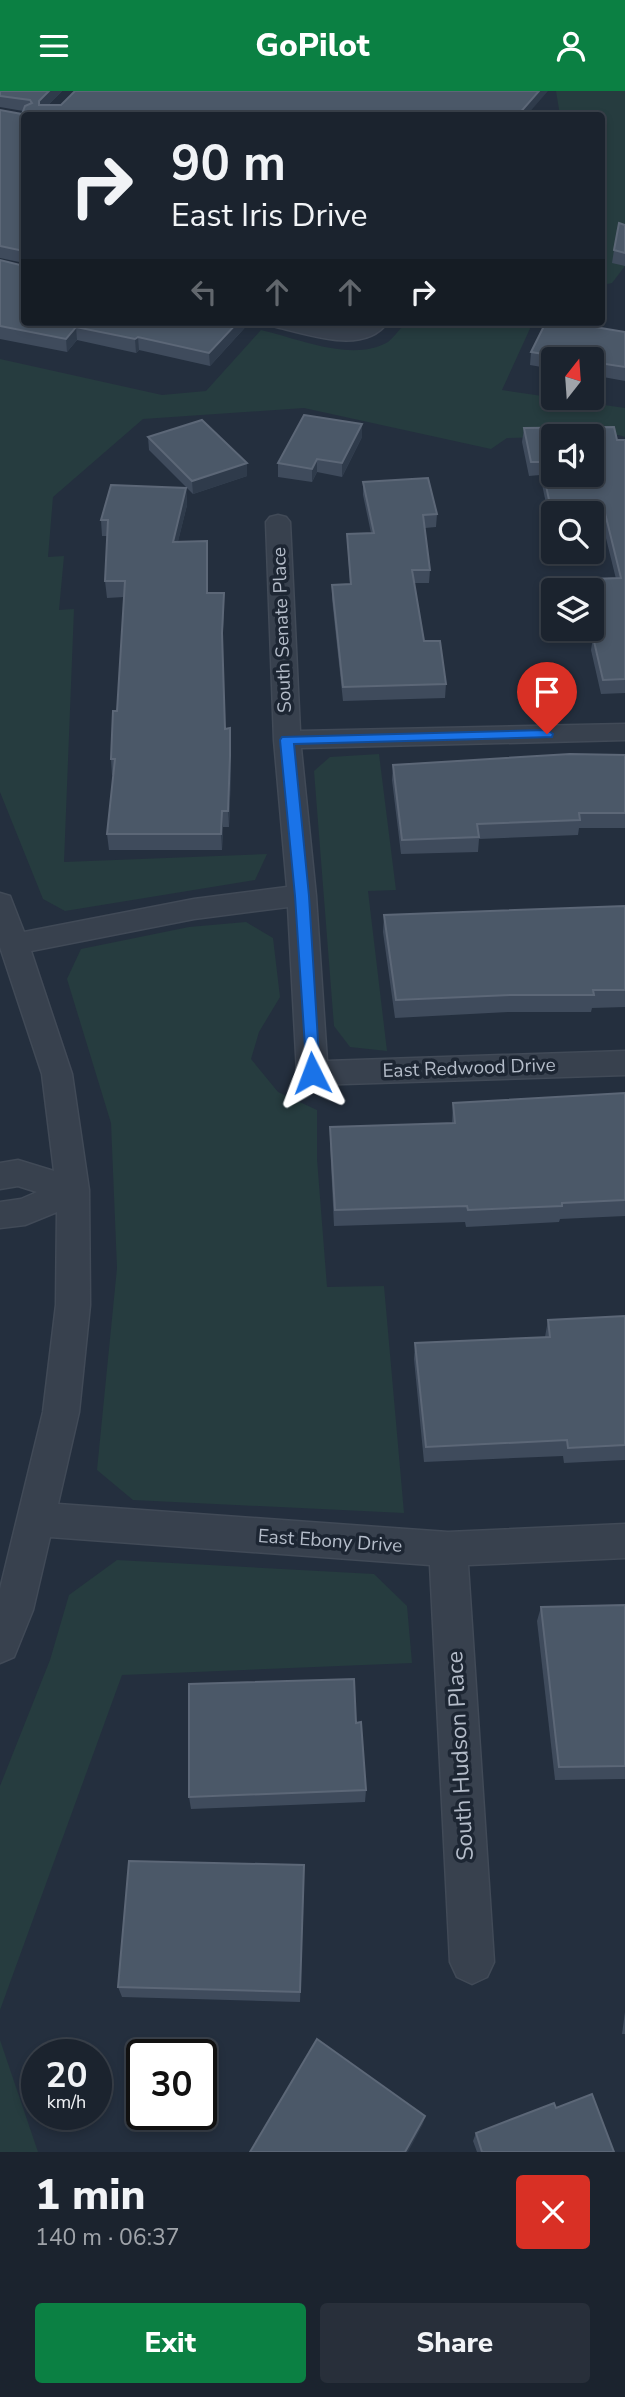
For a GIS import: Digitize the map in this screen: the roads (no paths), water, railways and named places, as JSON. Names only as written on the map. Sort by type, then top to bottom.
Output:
[{"type":"street","points":[[299,326],[337,334],[370,327]]},
{"type":"street","name":"South Senate Place","points":[[278,522],[287,740],[302,896],[312,1073]]},
{"type":"street","points":[[287,740],[625,732]]},
{"type":"street","points":[[15,944],[166,914],[263,899],[302,896]]},
{"type":"street","points":[[0,902],[57,1074],[73,1190],[73,1305],[63,1399],[14,1610],[0,1644]]},
{"type":"street","name":"East Redwood Drive","points":[[312,1073],[625,1063]]},
{"type":"street","points":[[0,1176],[18,1173],[73,1190]]},
{"type":"street","points":[[0,1215],[25,1212],[73,1190]]},
{"type":"street","name":"East Ebony Drive","points":[[35,1519],[448,1549],[625,1541]]},
{"type":"street","name":"South Hudson Place","points":[[448,1549],[472,1962]]}]
